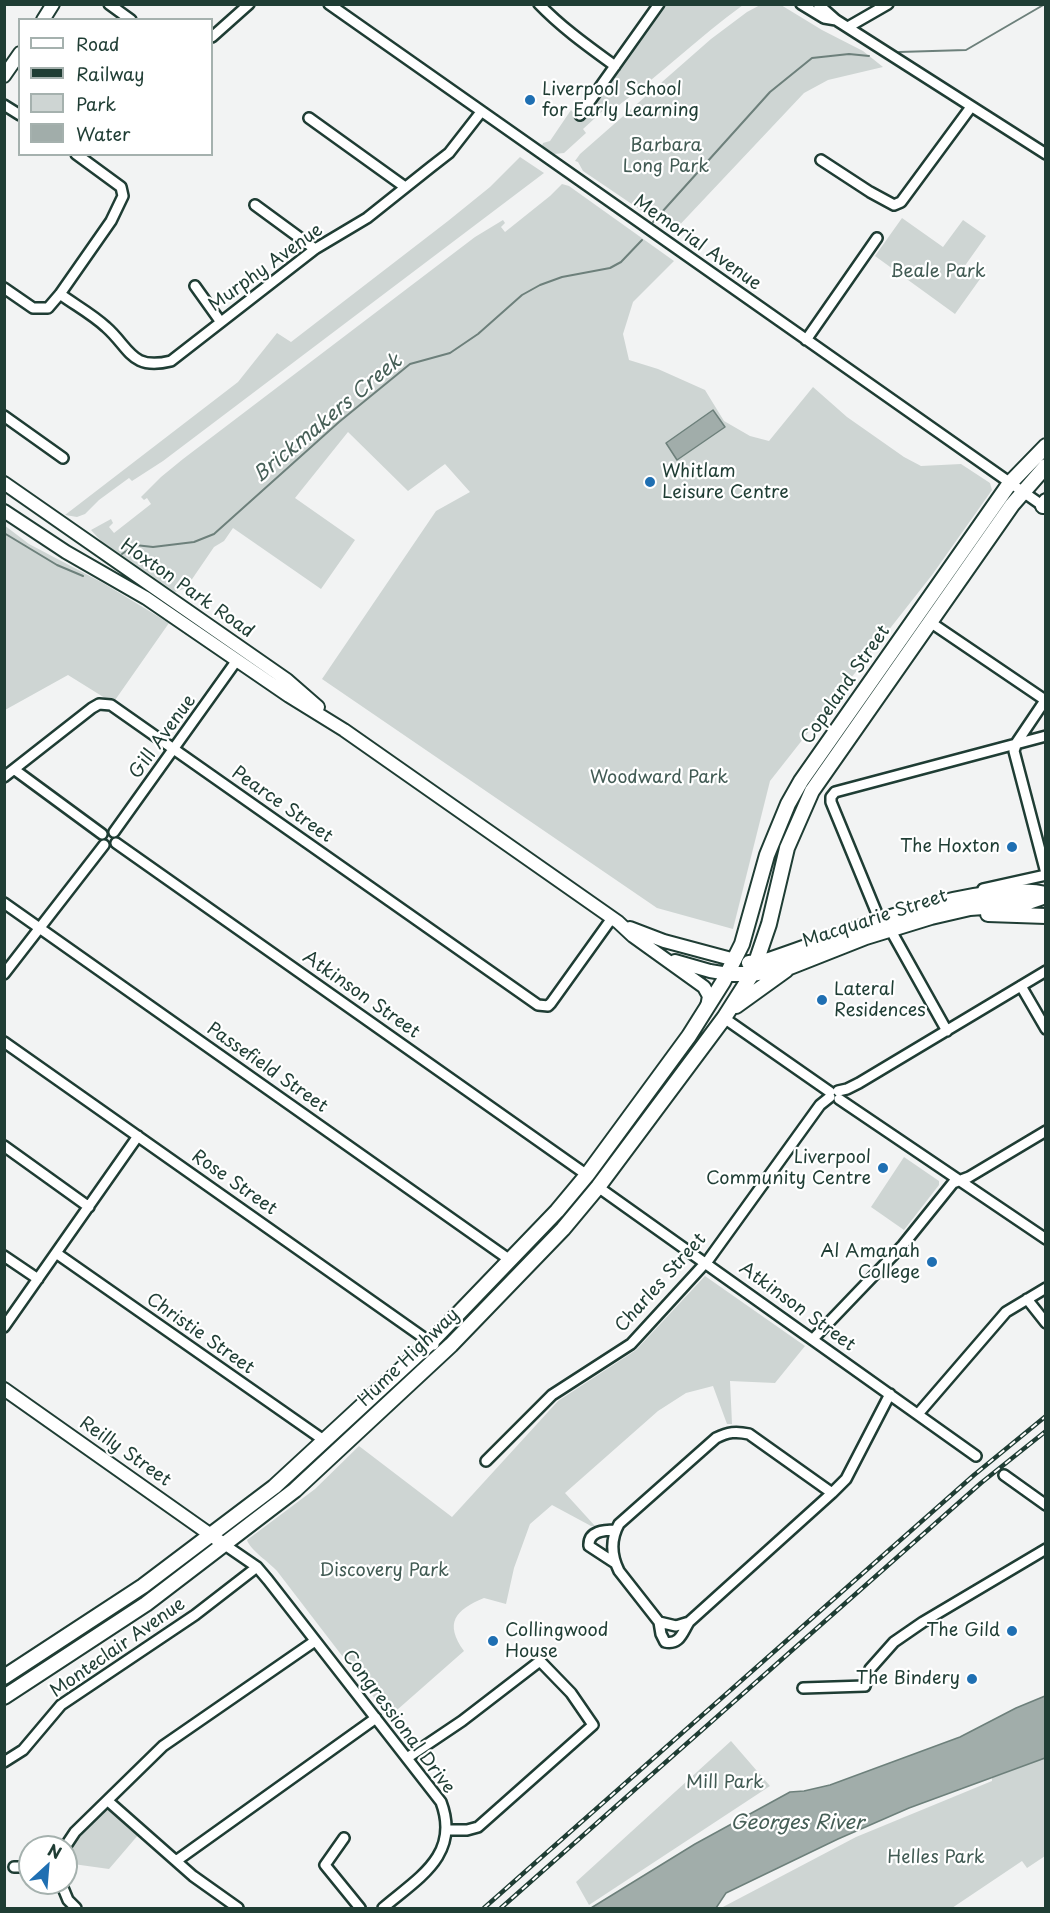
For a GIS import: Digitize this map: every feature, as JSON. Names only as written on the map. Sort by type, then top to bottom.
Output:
[{"type":"highway","name":"Copeland Street","points":[[728,974],[748,926],[767,855],[788,804],[801,781],[1010,483],[1046,446]]},
{"type":"highway","name":"Copeland Street","points":[[754,968],[769,924],[787,848],[812,791],[1023,492],[1046,466]]},
{"type":"highway","points":[[961,897],[1023,891],[1046,895]]},
{"type":"highway","name":"Macquarie Street","points":[[754,968],[797,950],[885,925],[970,908],[1023,904],[1046,895]]},
{"type":"highway","name":"Macquarie Street","points":[[754,968],[790,967],[885,925],[961,897]]},
{"type":"highway","points":[[936,915],[960,913],[1046,916]]},
{"type":"highway","points":[[769,924],[769,934],[774,947],[784,951],[797,950]]},
{"type":"highway","points":[[735,960],[754,968]]},
{"type":"highway","points":[[726,1014],[790,967]]},
{"type":"highway","points":[[728,974],[754,968]]},
{"type":"highway","name":"Hume Highway","points":[[4,1697],[146,1604],[225,1545],[295,1490],[443,1353],[562,1229],[598,1187],[726,1014],[754,968]]},
{"type":"highway","name":"Hume Highway","points":[[4,1677],[143,1586],[274,1486],[431,1342],[557,1211],[588,1175],[706,1011],[728,974]]},
{"type":"main road","points":[[43,18],[53,4]]},
{"type":"main road","points":[[4,76],[18,56]]},
{"type":"main road","name":"Hoxton Park Road","points":[[4,483],[242,654],[289,696],[344,730],[615,920],[705,988],[709,1000],[706,1011]]},
{"type":"main road","name":"Hoxton Park Road","points":[[4,511],[66,552],[242,654]]},
{"type":"main road","name":"Hoxton Park Road","points":[[615,920],[664,941],[735,960]]},
{"type":"main road","name":"Hoxton Park Road","points":[[652,950],[680,963],[728,974]]},
{"type":"main road","name":"Reilly Street","points":[[4,1389],[225,1545]]},
{"type":"street","points":[[109,4],[128,18]]},
{"type":"street","points":[[213,36],[249,4]]},
{"type":"street","name":"Memorial Avenue","points":[[329,4],[1044,505]]},
{"type":"street","points":[[539,4],[582,42],[615,66]]},
{"type":"street","points":[[580,115],[659,4]]},
{"type":"street","points":[[801,4],[824,18],[836,20]]},
{"type":"street","points":[[818,4],[836,20],[1046,154]]},
{"type":"street","points":[[848,27],[888,4]]},
{"type":"street","points":[[4,105],[18,114]]},
{"type":"street","points":[[821,160],[894,205],[901,202],[971,107]]},
{"type":"street","name":"Murphy Avenue","points":[[60,294],[106,326],[133,357],[151,363],[171,361],[315,249],[367,218],[449,153],[481,112]]},
{"type":"street","points":[[309,118],[405,187]]},
{"type":"street","points":[[4,288],[38,309],[48,308],[111,221],[123,196],[121,187],[79,156]]},
{"type":"street","points":[[255,205],[315,249]]},
{"type":"street","points":[[806,340],[877,238]]},
{"type":"street","points":[[195,286],[220,321]]},
{"type":"street","points":[[4,416],[63,458]]},
{"type":"street","points":[[930,622],[1045,700],[1017,742],[1014,751],[1046,874]]},
{"type":"street","name":"Gill Avenue","points":[[114,832],[242,654]]},
{"type":"street","name":"Pearce Street","points":[[4,777],[99,704],[111,705],[534,1003],[543,1006],[551,1003],[615,920]]},
{"type":"street","points":[[947,1031],[885,925],[831,797],[835,792],[1046,736]]},
{"type":"street","points":[[15,770],[102,834]]},
{"type":"street","points":[[107,830],[114,832],[116,843],[111,847],[104,845],[100,840],[102,834],[107,830]]},
{"type":"street","name":"Atkinson Street","points":[[116,843],[588,1175]]},
{"type":"street","points":[[4,974],[104,845]]},
{"type":"street","name":"Macquarie Street","points":[[961,897],[986,888],[1046,874]]},
{"type":"street","name":"Passefield Street","points":[[4,903],[510,1260]]},
{"type":"street","name":"Charles Street","points":[[486,1461],[552,1395],[631,1344],[705,1262],[820,1105],[1046,971]]},
{"type":"street","points":[[1021,986],[1046,1029]]},
{"type":"street","points":[[726,1014],[834,1095],[1045,1240]]},
{"type":"street","name":"Rose Street","points":[[4,1042],[431,1342],[443,1353]]},
{"type":"street","points":[[813,1339],[903,1245],[953,1183],[969,1177],[1046,1131]]},
{"type":"street","points":[[4,1327],[138,1136]]},
{"type":"street","points":[[4,1146],[89,1207]]},
{"type":"street","name":"Atkinson Street","points":[[598,1187],[976,1456]]},
{"type":"street","name":"Christie Street","points":[[56,1253],[325,1441]]},
{"type":"street","points":[[4,1256],[38,1279]]},
{"type":"street","points":[[918,1414],[1006,1312],[1045,1287]]},
{"type":"street","points":[[1027,1299],[1046,1323]]},
{"type":"street","points":[[616,1530],[596,1533],[591,1536],[589,1546],[615,1563],[659,1622],[665,1642],[672,1644],[678,1641],[689,1622],[846,1479],[890,1394]]},
{"type":"street","points":[[615,1563],[612,1547],[616,1530],[625,1518],[716,1438],[732,1432],[749,1434],[832,1493]]},
{"type":"street","points":[[1004,1475],[1046,1505]]},
{"type":"street","name":"Congressional Drive","points":[[225,1545],[257,1567],[376,1718],[441,1802],[447,1830]]},
{"type":"street","points":[[803,1688],[865,1686],[870,1669],[894,1642],[923,1622],[1046,1549]]},
{"type":"street","name":"Monteclair Avenue","points":[[4,1762],[23,1750],[61,1705],[195,1615],[257,1567]]},
{"type":"street","points":[[659,1622],[676,1626],[689,1622]]},
{"type":"street","points":[[73,1835],[163,1746],[315,1641]]},
{"type":"street","points":[[383,1908],[433,1863],[440,1854],[447,1830],[467,1830],[478,1827],[593,1725],[571,1692],[540,1661],[462,1721],[407,1758]]},
{"type":"street","points":[[176,1860],[376,1718]]},
{"type":"street","points":[[108,1801],[176,1860],[238,1908]]},
{"type":"street","points":[[345,1838],[325,1865],[360,1908]]},
{"type":"street","points":[[66,1895],[76,1908]]},
{"type":"green space","name":"Barbara Long Park","points":[[762,4],[781,5],[863,51],[883,67],[828,80],[804,93],[673,232],[583,171],[575,161],[580,154],[711,39],[747,12]]},
{"type":"green space","name":"Barbara Long Park","points":[[667,5],[743,5],[615,108],[609,106],[606,108],[583,129],[586,133],[564,153],[554,154],[542,146],[543,143],[550,141],[571,110],[580,120],[586,114],[595,116],[598,112],[597,102]]},
{"type":"green space","points":[[520,157],[544,173],[163,461],[132,481],[129,478],[99,500],[85,514],[77,517],[65,515],[238,382],[277,333],[291,342],[448,221],[490,187]]},
{"type":"green space","name":"Woodward Park","points":[[562,184],[569,186],[674,261],[633,302],[623,334],[629,360],[658,369],[705,390],[724,421],[750,436],[769,441],[813,387],[847,417],[904,457],[921,466],[961,464],[990,483],[992,490],[932,575],[770,781],[733,929],[657,908],[322,679],[436,511],[470,492],[445,464],[408,491],[348,432],[295,498],[355,540],[321,589],[233,528],[224,541],[214,547],[186,588],[175,592],[102,542],[91,530],[111,519],[113,523],[109,527],[114,533],[151,504],[147,498],[144,500],[141,497],[183,459],[475,237],[503,220],[505,223],[501,227],[505,232]]},
{"type":"green space","name":"Beale Park","points":[[902,218],[943,247],[963,220],[986,236],[964,267],[980,279],[955,314],[875,256]]},
{"type":"green space","points":[[4,525],[29,544],[103,583],[169,623],[113,703],[68,675],[5,710]]},
{"type":"green space","points":[[904,1157],[939,1181],[939,1185],[904,1230],[871,1207]]},
{"type":"green space","name":"Discovery Park","points":[[705,1276],[805,1346],[775,1383],[730,1381],[732,1424],[727,1424],[713,1386],[686,1393],[658,1411],[565,1493],[595,1526],[552,1505],[530,1524],[514,1568],[506,1604],[484,1598],[466,1607],[456,1618],[454,1625],[458,1641],[464,1651],[389,1717],[277,1571],[256,1552],[247,1540],[315,1489],[359,1446],[452,1517],[558,1401],[636,1350]]},
{"type":"green space","name":"Mill Park","points":[[731,1741],[770,1786],[589,1905],[576,1882]]},
{"type":"green space","name":"Helles Park","points":[[1045,1758],[1045,1856],[1027,1868],[1022,1861],[952,1908],[721,1908],[856,1837],[992,1781],[992,1778]]},
{"type":"green space","points":[[106,1809],[120,1816],[139,1834],[109,1869],[78,1865],[78,1835]]},
{"type":"water","points":[[713,410],[725,427],[677,460],[666,443]]},
{"type":"water","name":"Georges River","points":[[1045,1696],[1045,1758],[909,1808],[838,1839],[726,1893],[716,1908],[591,1908],[695,1844],[790,1792],[830,1785],[960,1737]]},
{"type":"waterway","name":"Brickmakers Creek","points":[[899,52],[966,50],[1045,4]]},
{"type":"waterway","name":"Brickmakers Creek","points":[[653,222],[770,92],[812,58],[849,54],[869,56]]},
{"type":"waterway","name":"Brickmakers Creek","points":[[122,554],[135,545],[153,547],[194,542],[214,534],[339,422],[410,364],[450,353],[478,334],[522,295],[540,285],[562,277],[610,268],[621,262],[642,240]]},
{"type":"waterway","name":"Brickmakers Creek","points":[[4,533],[57,565],[83,576]]},
{"type":"railway","points":[[484,1908],[974,1475],[1046,1416]]},
{"type":"railway","points":[[501,1908],[981,1483],[1046,1431]]},
{"type":"place","name":"Liverpool School for Early Learning","points":[[530,100]]},
{"type":"place","name":"Whitlam Leisure Centre","points":[[650,482]]},
{"type":"place","name":"The Hoxton","points":[[1012,847]]},
{"type":"place","name":"Lateral Residences","points":[[822,1000]]},
{"type":"place","name":"Liverpool Community Centre","points":[[883,1168]]},
{"type":"place","name":"Al Amanah College","points":[[932,1262]]},
{"type":"place","name":"The Gild","points":[[1012,1631]]},
{"type":"place","name":"Collingwood House","points":[[493,1641]]},
{"type":"place","name":"The Bindery","points":[[972,1679]]}]
